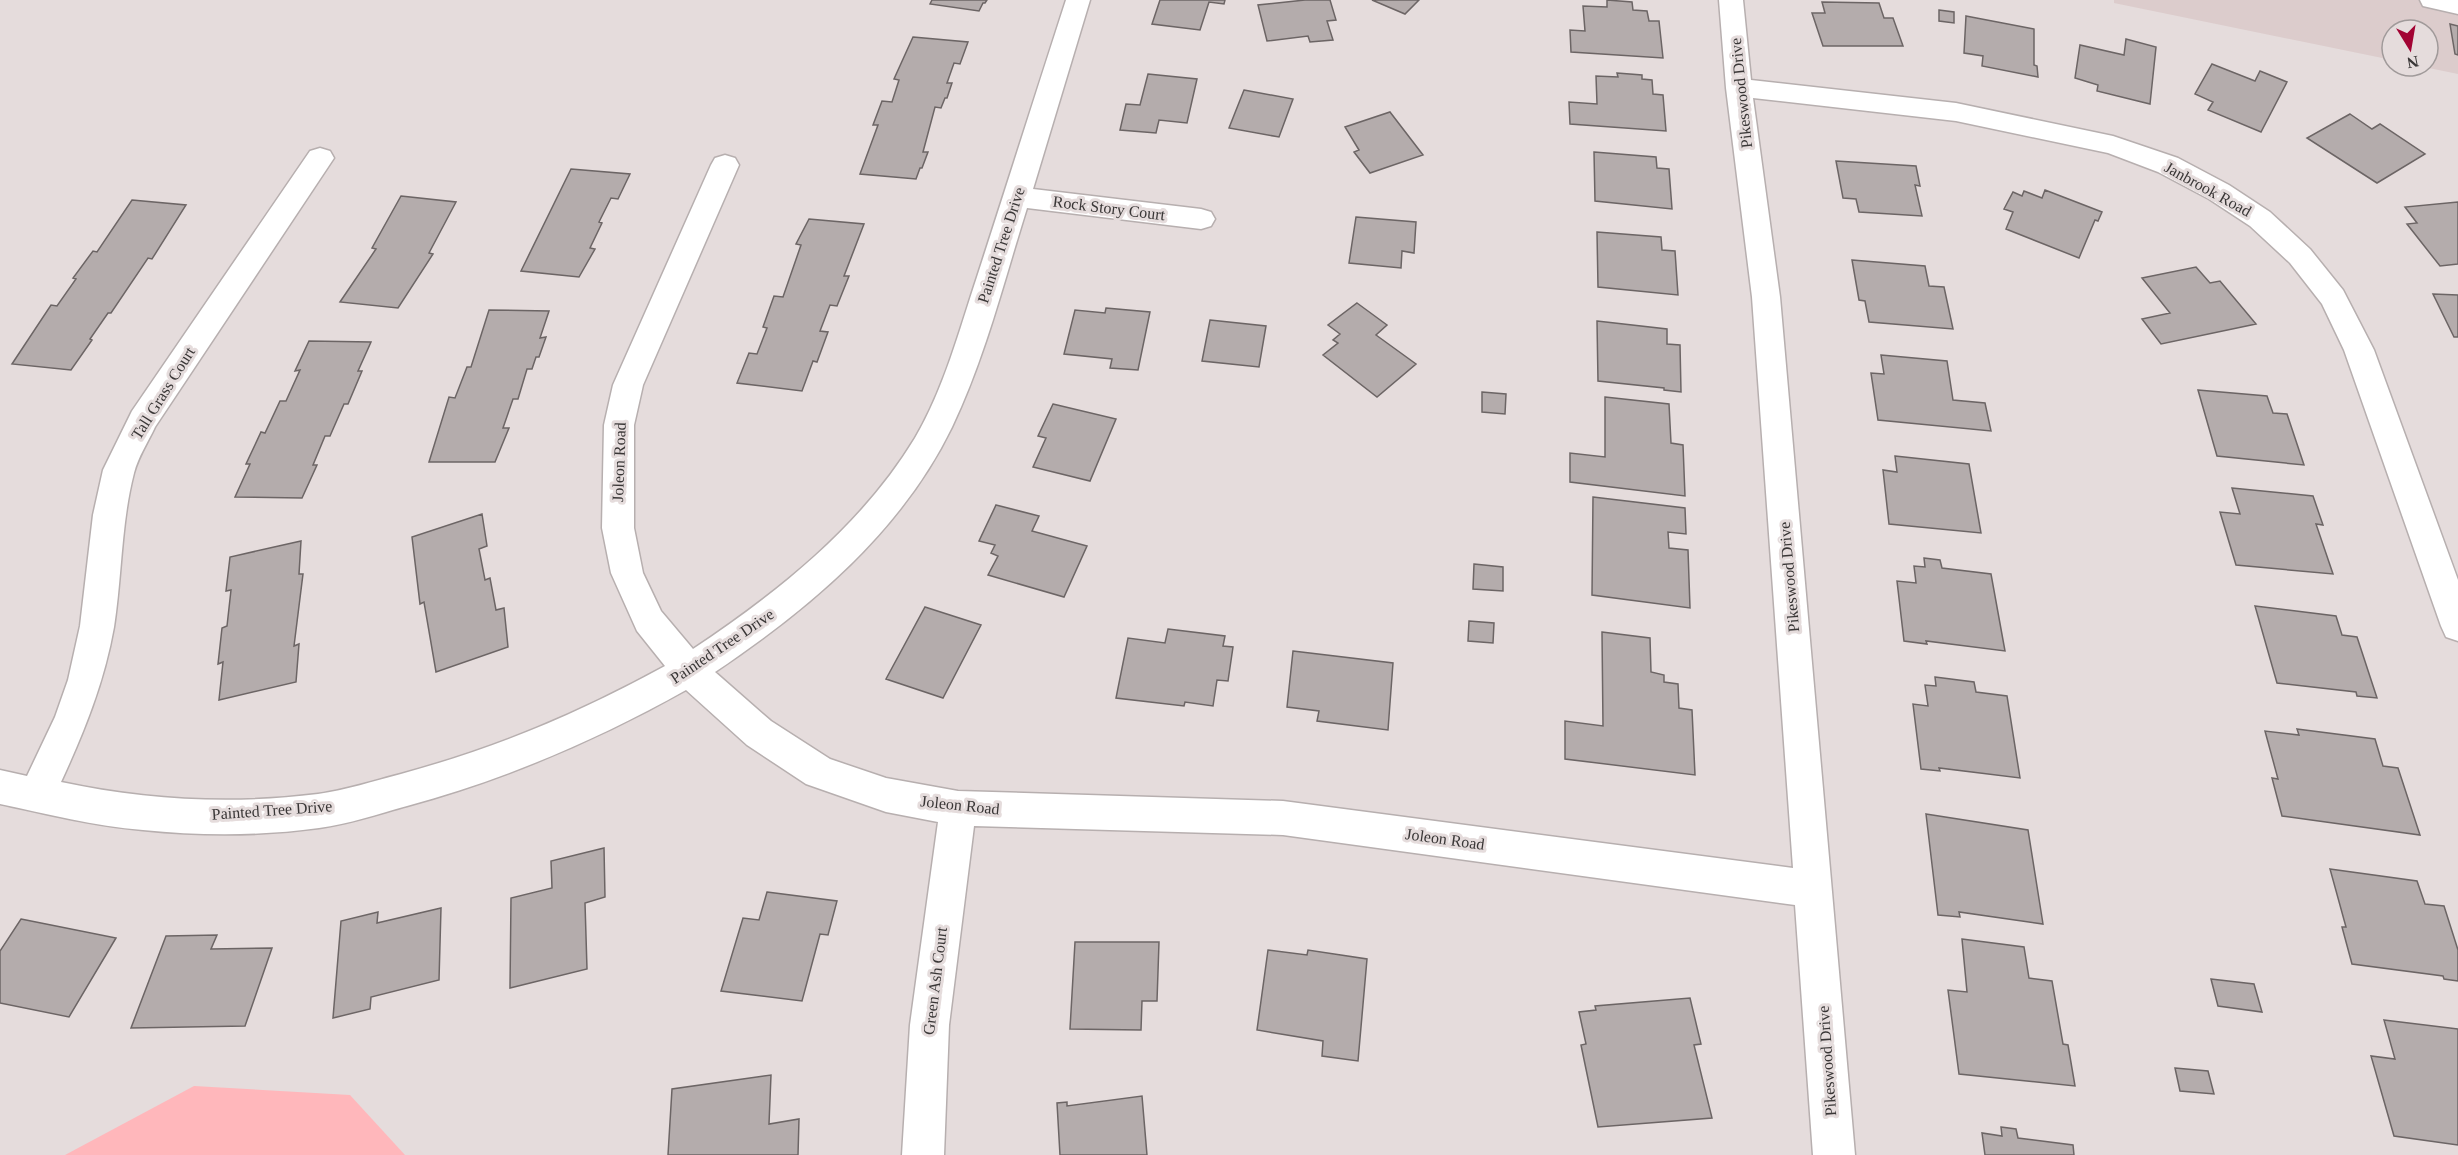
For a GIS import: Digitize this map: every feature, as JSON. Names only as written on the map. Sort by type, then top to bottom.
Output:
[{"type":"street","name":"Painted Tree Drive","points":[[0,787],[141,813],[236,816],[321,810],[412,789],[503,762],[592,723],[690,671],[770,614],[830,565],[887,504],[925,447],[953,392],[1078,0]]},
{"type":"street","name":"Pikeswood Drive","points":[[1731,0],[1739,88],[1766,297],[1834,1155]]},
{"type":"street","points":[[2432,0],[2458,6]]},
{"type":"street","name":"Janbrook Road","points":[[1739,88],[1956,112],[2113,146],[2168,165],[2219,192],[2260,219],[2300,256],[2333,298],[2359,350],[2458,626]]},
{"type":"street","name":"Tall Grass Court","points":[[37,794],[72,719],[85,680],[97,626],[109,515],[119,470],[142,420],[320,158]]},
{"type":"street","name":"Joleon Road","points":[[724,165],[628,384],[619,425],[618,528],[627,573],[649,621],[690,671],[759,733],[819,772],[886,795],[958,808],[1283,818],[1814,889]]},
{"type":"street","name":"Rock Story Court","points":[[1017,197],[1201,219]]},
{"type":"street","name":"Green Ash Court","points":[[923,1155],[922,1112],[932,991],[958,808]]},
{"type":"shaded area","points":[[2114,0],[2458,0],[2458,74],[2440,70],[2440,18],[2380,18],[2380,58],[2114,3]]},
{"type":"shaded area","points":[[194,1086],[350,1095],[405,1155],[65,1155]]},
{"type":"building","points":[[932,0],[987,0],[979,11],[930,4]]},
{"type":"building","points":[[1160,0],[1225,0],[1224,4],[1209,2],[1200,30],[1152,24]]},
{"type":"building","points":[[1330,0],[1336,20],[1327,21],[1333,40],[1310,42],[1308,36],[1267,41],[1258,5]]},
{"type":"building","points":[[1372,0],[1419,0],[1405,14]]},
{"type":"building","points":[[1607,0],[1632,2],[1633,10],[1647,11],[1649,21],[1659,21],[1663,58],[1571,52],[1570,30],[1585,31],[1583,6],[1607,7]]},
{"type":"building","points":[[1822,2],[1879,3],[1884,18],[1893,18],[1903,46],[1823,46],[1812,13],[1825,13]]},
{"type":"building","points":[[1939,10],[1954,12],[1954,23],[1939,21]]},
{"type":"building","points":[[1966,16],[2034,29],[2034,65],[2037,66],[2038,77],[1982,66],[1983,56],[1964,53]]},
{"type":"building","points":[[2450,24],[2458,26],[2458,55],[2455,54]]},
{"type":"building","points":[[913,37],[968,42],[960,64],[954,63],[947,83],[952,83],[947,98],[941,108],[935,107],[923,152],[928,152],[922,168],[916,179],[860,174],[878,125],[873,125],[882,101],[892,102],[899,80],[894,79]]},
{"type":"building","points":[[2126,39],[2156,47],[2150,104],[2097,91],[2098,85],[2075,78],[2080,45],[2124,55]]},
{"type":"building","points":[[2212,64],[2255,81],[2260,71],[2287,82],[2261,132],[2208,110],[2213,102],[2195,94]]},
{"type":"building","points":[[1617,73],[1642,75],[1642,79],[1652,80],[1653,94],[1663,95],[1666,131],[1570,124],[1569,102],[1597,104],[1596,76],[1618,77]]},
{"type":"building","points":[[1148,74],[1197,79],[1187,123],[1159,120],[1156,133],[1120,130],[1126,104],[1140,105]]},
{"type":"building","points":[[1244,90],[1293,99],[1279,137],[1229,128]]},
{"type":"building","points":[[1390,112],[1423,155],[1370,173],[1354,152],[1359,150],[1345,127]]},
{"type":"building","points":[[2350,114],[2372,129],[2380,124],[2425,154],[2377,183],[2307,138]]},
{"type":"building","points":[[1594,152],[1656,157],[1657,168],[1669,169],[1672,209],[1595,201]]},
{"type":"building","points":[[1836,161],[1916,166],[1920,186],[1915,185],[1922,216],[1859,212],[1856,199],[1843,198]]},
{"type":"building","points":[[571,169],[630,174],[618,199],[611,198],[599,222],[602,223],[590,248],[595,249],[579,277],[521,271]]},
{"type":"building","points":[[2045,190],[2102,212],[2098,221],[2095,220],[2079,258],[2006,229],[2013,212],[2004,209],[2013,192],[2022,196],[2024,191],[2042,198]]},
{"type":"building","points":[[401,196],[456,202],[429,253],[433,254],[398,308],[340,302],[376,249],[372,248]]},
{"type":"building","points":[[132,200],[186,205],[152,259],[148,258],[111,313],[108,313],[90,339],[92,340],[71,370],[12,364],[51,305],[57,306],[76,279],[73,278],[93,251],[97,252]]},
{"type":"building","points":[[2458,202],[2458,264],[2440,266],[2407,224],[2417,223],[2405,207]]},
{"type":"building","points":[[1356,217],[1416,222],[1414,253],[1402,251],[1401,268],[1349,263]]},
{"type":"building","points":[[809,219],[864,224],[844,276],[849,276],[837,306],[830,305],[820,331],[828,332],[817,362],[813,361],[802,391],[737,383],[749,353],[757,354],[767,328],[763,327],[774,296],[783,297],[801,245],[796,244]]},
{"type":"building","points":[[1597,232],[1661,237],[1662,250],[1675,251],[1678,295],[1598,287]]},
{"type":"building","points":[[1852,260],[1925,266],[1929,286],[1944,287],[1953,329],[1869,322],[1865,301],[1859,300]]},
{"type":"building","points":[[2196,267],[2210,283],[2220,281],[2256,324],[2161,344],[2142,319],[2170,313],[2142,278]]},
{"type":"building","points":[[2433,294],[2458,295],[2458,337],[2454,337]]},
{"type":"building","points":[[1357,303],[1387,325],[1376,335],[1416,364],[1377,397],[1323,355],[1338,343],[1333,340],[1340,334],[1328,325]]},
{"type":"building","points":[[1106,308],[1150,312],[1138,370],[1110,368],[1112,359],[1064,354],[1075,310],[1105,313]]},
{"type":"building","points":[[489,310],[549,311],[540,338],[546,337],[539,357],[536,357],[532,369],[527,369],[518,399],[513,399],[503,428],[509,428],[495,462],[429,462],[449,397],[455,398],[467,367],[471,367]]},
{"type":"building","points":[[1210,320],[1266,326],[1259,367],[1202,361]]},
{"type":"building","points":[[1597,321],[1667,329],[1667,344],[1680,345],[1681,392],[1598,381]]},
{"type":"building","points":[[309,341],[371,342],[358,371],[362,371],[348,404],[344,404],[330,436],[325,436],[313,465],[317,465],[302,498],[235,497],[250,464],[246,464],[261,432],[265,433],[280,401],[286,401],[300,370],[295,371]]},
{"type":"building","points":[[1881,355],[1947,361],[1953,400],[1985,403],[1991,431],[1878,420],[1871,373],[1884,374]]},
{"type":"building","points":[[2198,390],[2267,396],[2273,413],[2287,414],[2304,465],[2217,456]]},
{"type":"building","points":[[1482,392],[1506,394],[1505,414],[1482,412]]},
{"type":"building","points":[[1605,397],[1669,404],[1671,443],[1683,445],[1685,496],[1570,482],[1570,453],[1605,457]]},
{"type":"building","points":[[1053,404],[1116,419],[1090,481],[1033,467],[1046,438],[1038,436]]},
{"type":"building","points":[[1895,456],[1969,464],[1981,533],[1889,524],[1883,470],[1897,472]]},
{"type":"building","points":[[2232,488],[2313,496],[2323,525],[2316,524],[2333,574],[2236,565],[2220,512],[2240,514]]},
{"type":"building","points":[[1593,497],[1685,508],[1686,534],[1668,532],[1669,548],[1688,550],[1690,608],[1592,595]]},
{"type":"building","points":[[996,505],[1039,516],[1032,531],[1087,546],[1064,597],[988,575],[998,556],[991,553],[995,545],[979,541]]},
{"type":"building","points":[[482,514],[487,546],[479,549],[485,580],[490,578],[496,610],[504,608],[508,647],[436,672],[424,602],[420,604],[412,537]]},
{"type":"building","points":[[301,541],[299,574],[303,574],[294,646],[299,644],[296,682],[219,700],[223,662],[218,664],[222,628],[227,626],[231,590],[226,591],[230,557]]},
{"type":"building","points":[[1924,558],[1940,560],[1942,568],[1991,574],[2005,651],[1926,641],[1927,644],[1904,641],[1897,581],[1916,583],[1914,566],[1925,567]]},
{"type":"building","points":[[1474,564],[1503,567],[1503,591],[1473,589]]},
{"type":"building","points":[[2255,606],[2336,616],[2342,635],[2357,637],[2377,698],[2357,696],[2356,692],[2277,683]]},
{"type":"building","points":[[925,607],[981,625],[943,698],[886,679]]},
{"type":"building","points":[[1469,621],[1494,623],[1493,643],[1468,641]]},
{"type":"building","points":[[1168,629],[1225,636],[1223,646],[1233,647],[1228,681],[1217,680],[1213,706],[1185,702],[1184,706],[1116,698],[1128,638],[1165,643]]},
{"type":"building","points":[[1602,632],[1650,638],[1651,672],[1664,675],[1664,682],[1678,684],[1679,708],[1692,710],[1695,775],[1565,759],[1565,721],[1603,726]]},
{"type":"building","points":[[1293,651],[1393,663],[1388,730],[1317,721],[1319,711],[1287,707]]},
{"type":"building","points":[[1935,677],[1974,682],[1976,692],[2007,696],[2020,778],[1939,768],[1940,771],[1921,769],[1913,704],[1928,706],[1925,685],[1936,686]]},
{"type":"building","points":[[2297,729],[2375,739],[2383,766],[2398,768],[2420,835],[2282,816],[2272,778],[2278,779],[2265,731],[2299,735]]},
{"type":"building","points":[[1926,814],[2028,830],[2043,924],[1959,912],[1960,917],[1938,915]]},
{"type":"building","points":[[604,848],[605,897],[585,903],[587,969],[510,988],[511,898],[552,888],[551,861]]},
{"type":"building","points":[[2330,869],[2417,881],[2425,904],[2444,906],[2458,950],[2458,981],[2444,979],[2443,976],[2352,964],[2342,927],[2346,927]]},
{"type":"building","points":[[767,892],[837,901],[828,935],[820,934],[802,1001],[721,991],[743,918],[759,920]]},
{"type":"building","points":[[441,908],[439,980],[371,997],[370,1009],[333,1018],[341,921],[378,912],[377,923]]},
{"type":"building","points":[[21,919],[116,938],[69,1017],[0,1003],[0,951]]},
{"type":"building","points":[[217,935],[211,949],[272,948],[245,1026],[131,1028],[166,936]]},
{"type":"building","points":[[1962,939],[2024,947],[2029,978],[2052,981],[2063,1044],[2068,1045],[2075,1086],[1959,1074],[1948,990],[1967,992]]},
{"type":"building","points":[[1075,942],[1159,942],[1157,1001],[1142,1001],[1141,1030],[1070,1029]]},
{"type":"building","points":[[1268,950],[1307,955],[1308,950],[1367,959],[1358,1061],[1322,1056],[1323,1041],[1257,1030]]},
{"type":"building","points":[[2211,979],[2254,984],[2262,1012],[2218,1006]]},
{"type":"building","points":[[1690,998],[1701,1044],[1694,1045],[1712,1118],[1598,1127],[1581,1045],[1586,1044],[1579,1012],[1596,1010],[1595,1006]]},
{"type":"building","points":[[2384,1020],[2458,1029],[2458,1145],[2394,1136],[2371,1056],[2395,1059]]},
{"type":"building","points":[[2175,1068],[2208,1071],[2214,1094],[2180,1091]]},
{"type":"building","points":[[771,1075],[769,1124],[799,1119],[798,1155],[668,1155],[672,1089]]},
{"type":"building","points":[[1142,1096],[1147,1155],[1060,1155],[1057,1103],[1067,1102],[1067,1106]]},
{"type":"building","points":[[2001,1127],[2016,1129],[2018,1138],[2073,1145],[2074,1155],[1985,1155],[1982,1133],[2002,1136]]}]
